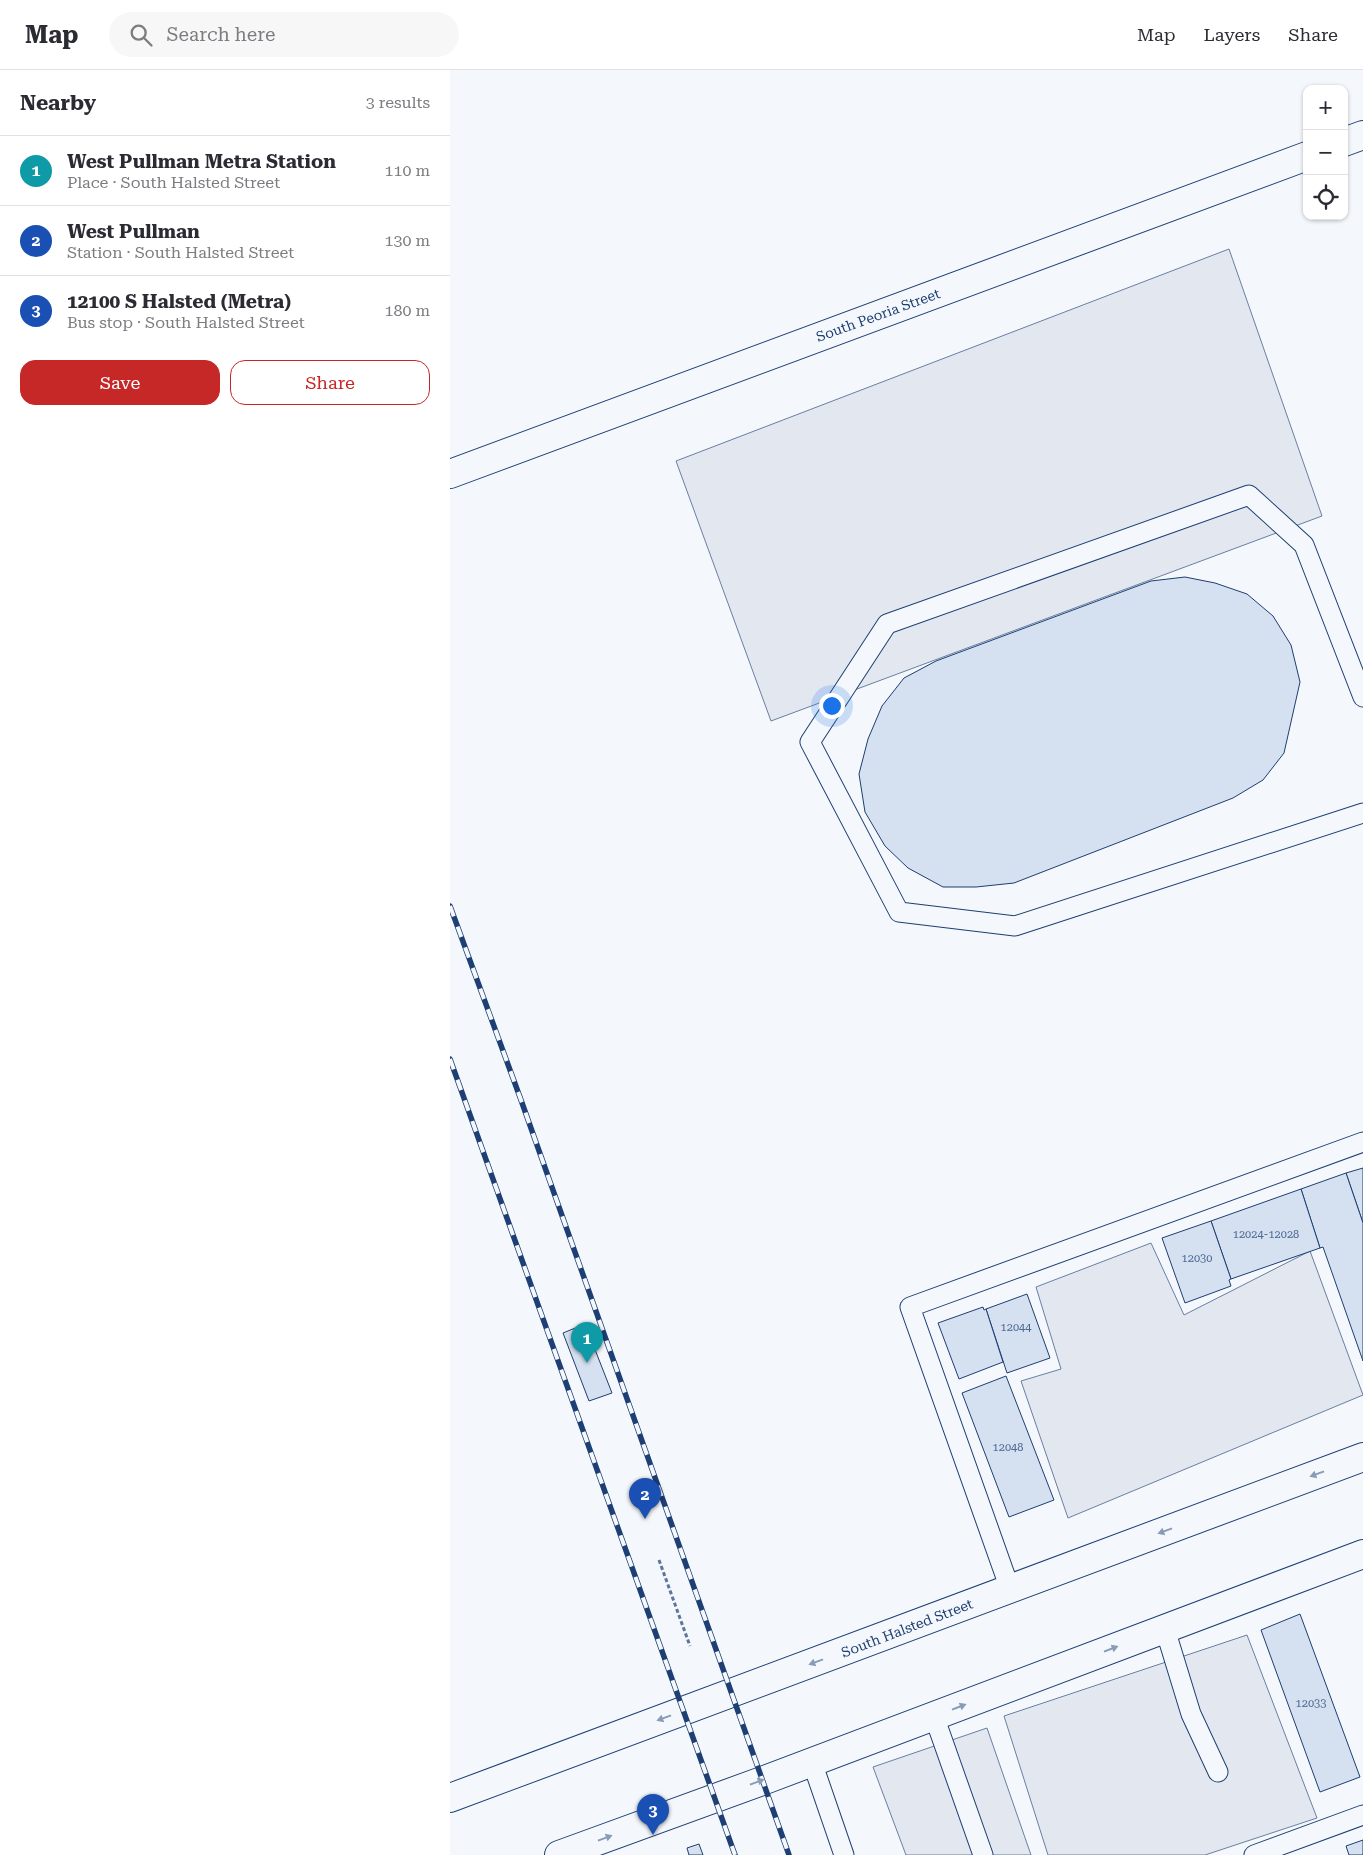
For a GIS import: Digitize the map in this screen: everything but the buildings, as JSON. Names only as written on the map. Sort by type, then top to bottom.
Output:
[{"type":"main road","points":[[1348,141],[1363,135]]},
{"type":"main road","name":"South Peoria Street","points":[[450,474],[1303,157]]},
{"type":"main road","name":"South Halsted Street","points":[[450,1798],[1363,1457]]},
{"type":"main road","points":[[559,1855],[812,1762],[1363,1554]]},
{"type":"lane","points":[[1363,697],[1304,545],[1249,496],[887,624],[810,742],[899,912],[1015,926],[1363,813]]},
{"type":"lane","points":[[1010,1589],[910,1307],[1363,1142]]},
{"type":"lane","points":[[1165,1629],[1191,1714],[1218,1772]]},
{"type":"lane","points":[[934,1716],[983,1855]]},
{"type":"lane","points":[[812,1762],[844,1855]]},
{"type":"lane","points":[[1254,1855],[1363,1815]]},
{"type":"path","points":[[659,1560],[690,1646]]},
{"type":"shaded area","points":[[1229,249],[1322,516],[771,721],[676,461]]},
{"type":"shaded area","points":[[1151,1243],[1184,1315],[1310,1251],[1363,1395],[1068,1518],[1021,1381],[1061,1369],[1036,1287]]},
{"type":"shaded area","points":[[1247,1635],[1317,1818],[1205,1855],[1048,1855],[1004,1716]]},
{"type":"shaded area","points":[[987,1728],[1031,1855],[906,1855],[873,1767]]},
{"type":"railway","points":[[450,906],[521,1100],[789,1855]]},
{"type":"railway","points":[[450,1059],[735,1855]]},
{"type":"place","name":"West Pullman Metra Station","points":[[587,1363]]},
{"type":"place","name":"West Pullman","points":[[645,1519]]},
{"type":"place","name":"12100 S Halsted (Metra)","points":[[653,1835]]}]
